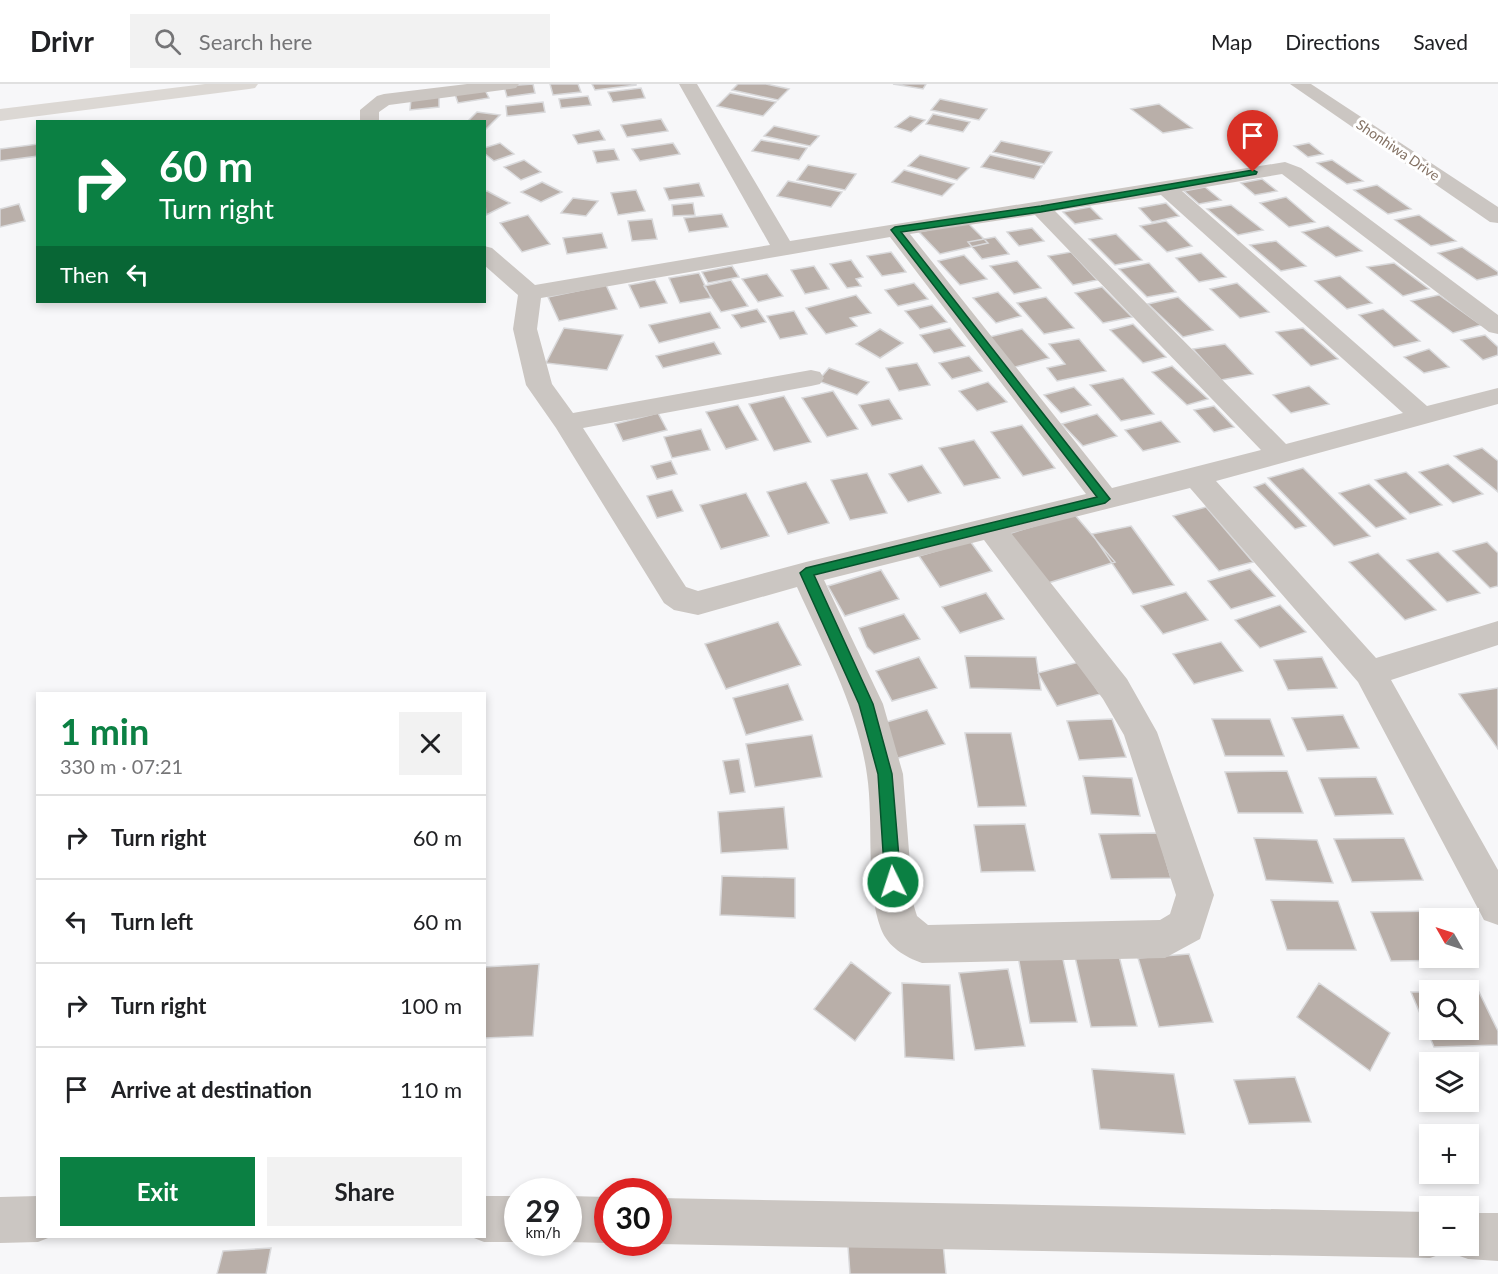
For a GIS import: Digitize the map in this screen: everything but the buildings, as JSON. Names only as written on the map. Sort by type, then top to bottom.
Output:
[{"type":"street","points":[[0,115],[249,84]]},
{"type":"street","points":[[370,120],[369,110],[384,100],[510,84]]},
{"type":"street","points":[[688,84],[784,250]]},
{"type":"street","name":"Shonhiwa Drive","points":[[1299,84],[1498,217]]},
{"type":"street","points":[[530,293],[895,230],[1166,189],[1275,168],[1294,172],[1498,327]]},
{"type":"street","points":[[1166,189],[1422,416]]},
{"type":"street","points":[[1041,209],[1280,454]]},
{"type":"street","points":[[895,230],[1105,499]]},
{"type":"street","points":[[486,255],[530,293]]},
{"type":"street","points":[[530,293],[525,329],[539,385],[567,423],[675,595],[685,602],[698,603],[806,573],[1196,477],[1498,396]]},
{"type":"street","points":[[567,423],[811,378]]},
{"type":"street","points":[[1196,477],[1370,673],[1498,907]]},
{"type":"street","points":[[806,573],[866,704],[885,774],[894,903],[900,927],[922,944],[1165,939],[1186,926],[1195,895],[1140,732],[1115,689],[990,527]]},
{"type":"street","points":[[1370,673],[1498,633]]},
{"type":"street","points":[[486,1219],[504,1219]]},
{"type":"street","points":[[0,1220],[36,1220]]},
{"type":"street","points":[[672,1221],[1419,1235]]},
{"type":"street","points":[[1479,1236],[1498,1237]]},
{"type":"route","points":[[893,882],[885,774],[866,704],[806,573],[1105,499],[895,230],[1166,189],[1253,172]]}]
